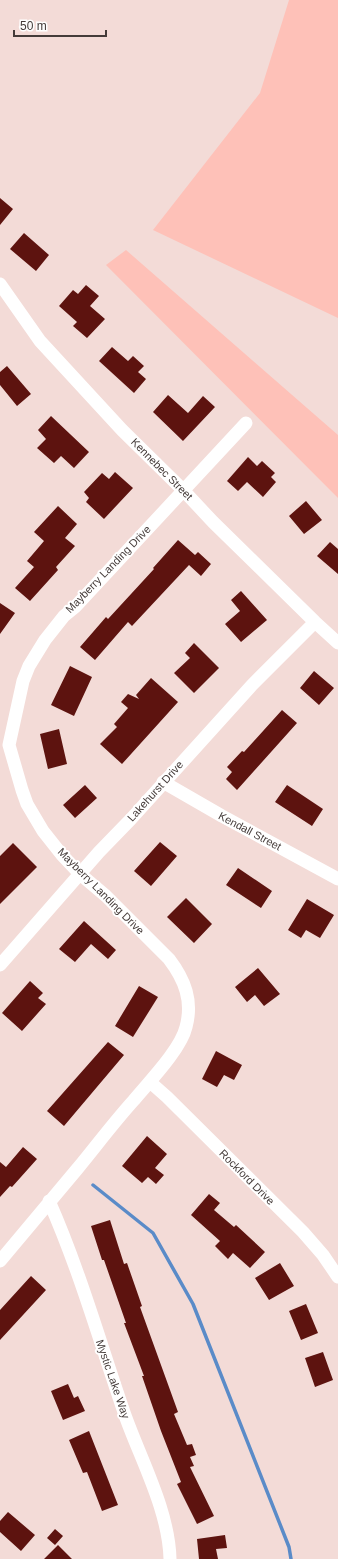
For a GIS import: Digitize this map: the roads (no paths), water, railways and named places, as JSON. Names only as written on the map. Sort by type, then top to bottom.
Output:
[{"type":"street","name":"Kennebec Street","points":[[0,284],[40,341],[122,430],[213,522],[338,643]]},
{"type":"street","name":"Mayberry Landing Drive","points":[[0,1261],[150,1082],[180,1042],[186,1028],[189,1014],[189,999],[185,984],[169,959],[106,896],[80,874],[62,855],[43,831],[27,804],[5,746],[23,681],[29,666],[45,640],[64,616],[75,607],[246,423]]},
{"type":"street","name":"Lakehurst Drive","points":[[0,965],[163,782],[282,653],[315,622]]},
{"type":"street","name":"Kendall Street","points":[[163,782],[338,879]]},
{"type":"street","name":"Rockford Drive","points":[[150,1082],[303,1232],[323,1255],[338,1277]]},
{"type":"street","name":"Mystic Lake Way","points":[[49,1201],[63,1233],[127,1419],[159,1504],[168,1532],[170,1559]]},
{"type":"waterway","points":[[93,1185],[153,1233],[193,1304],[289,1547],[291,1559]]}]
